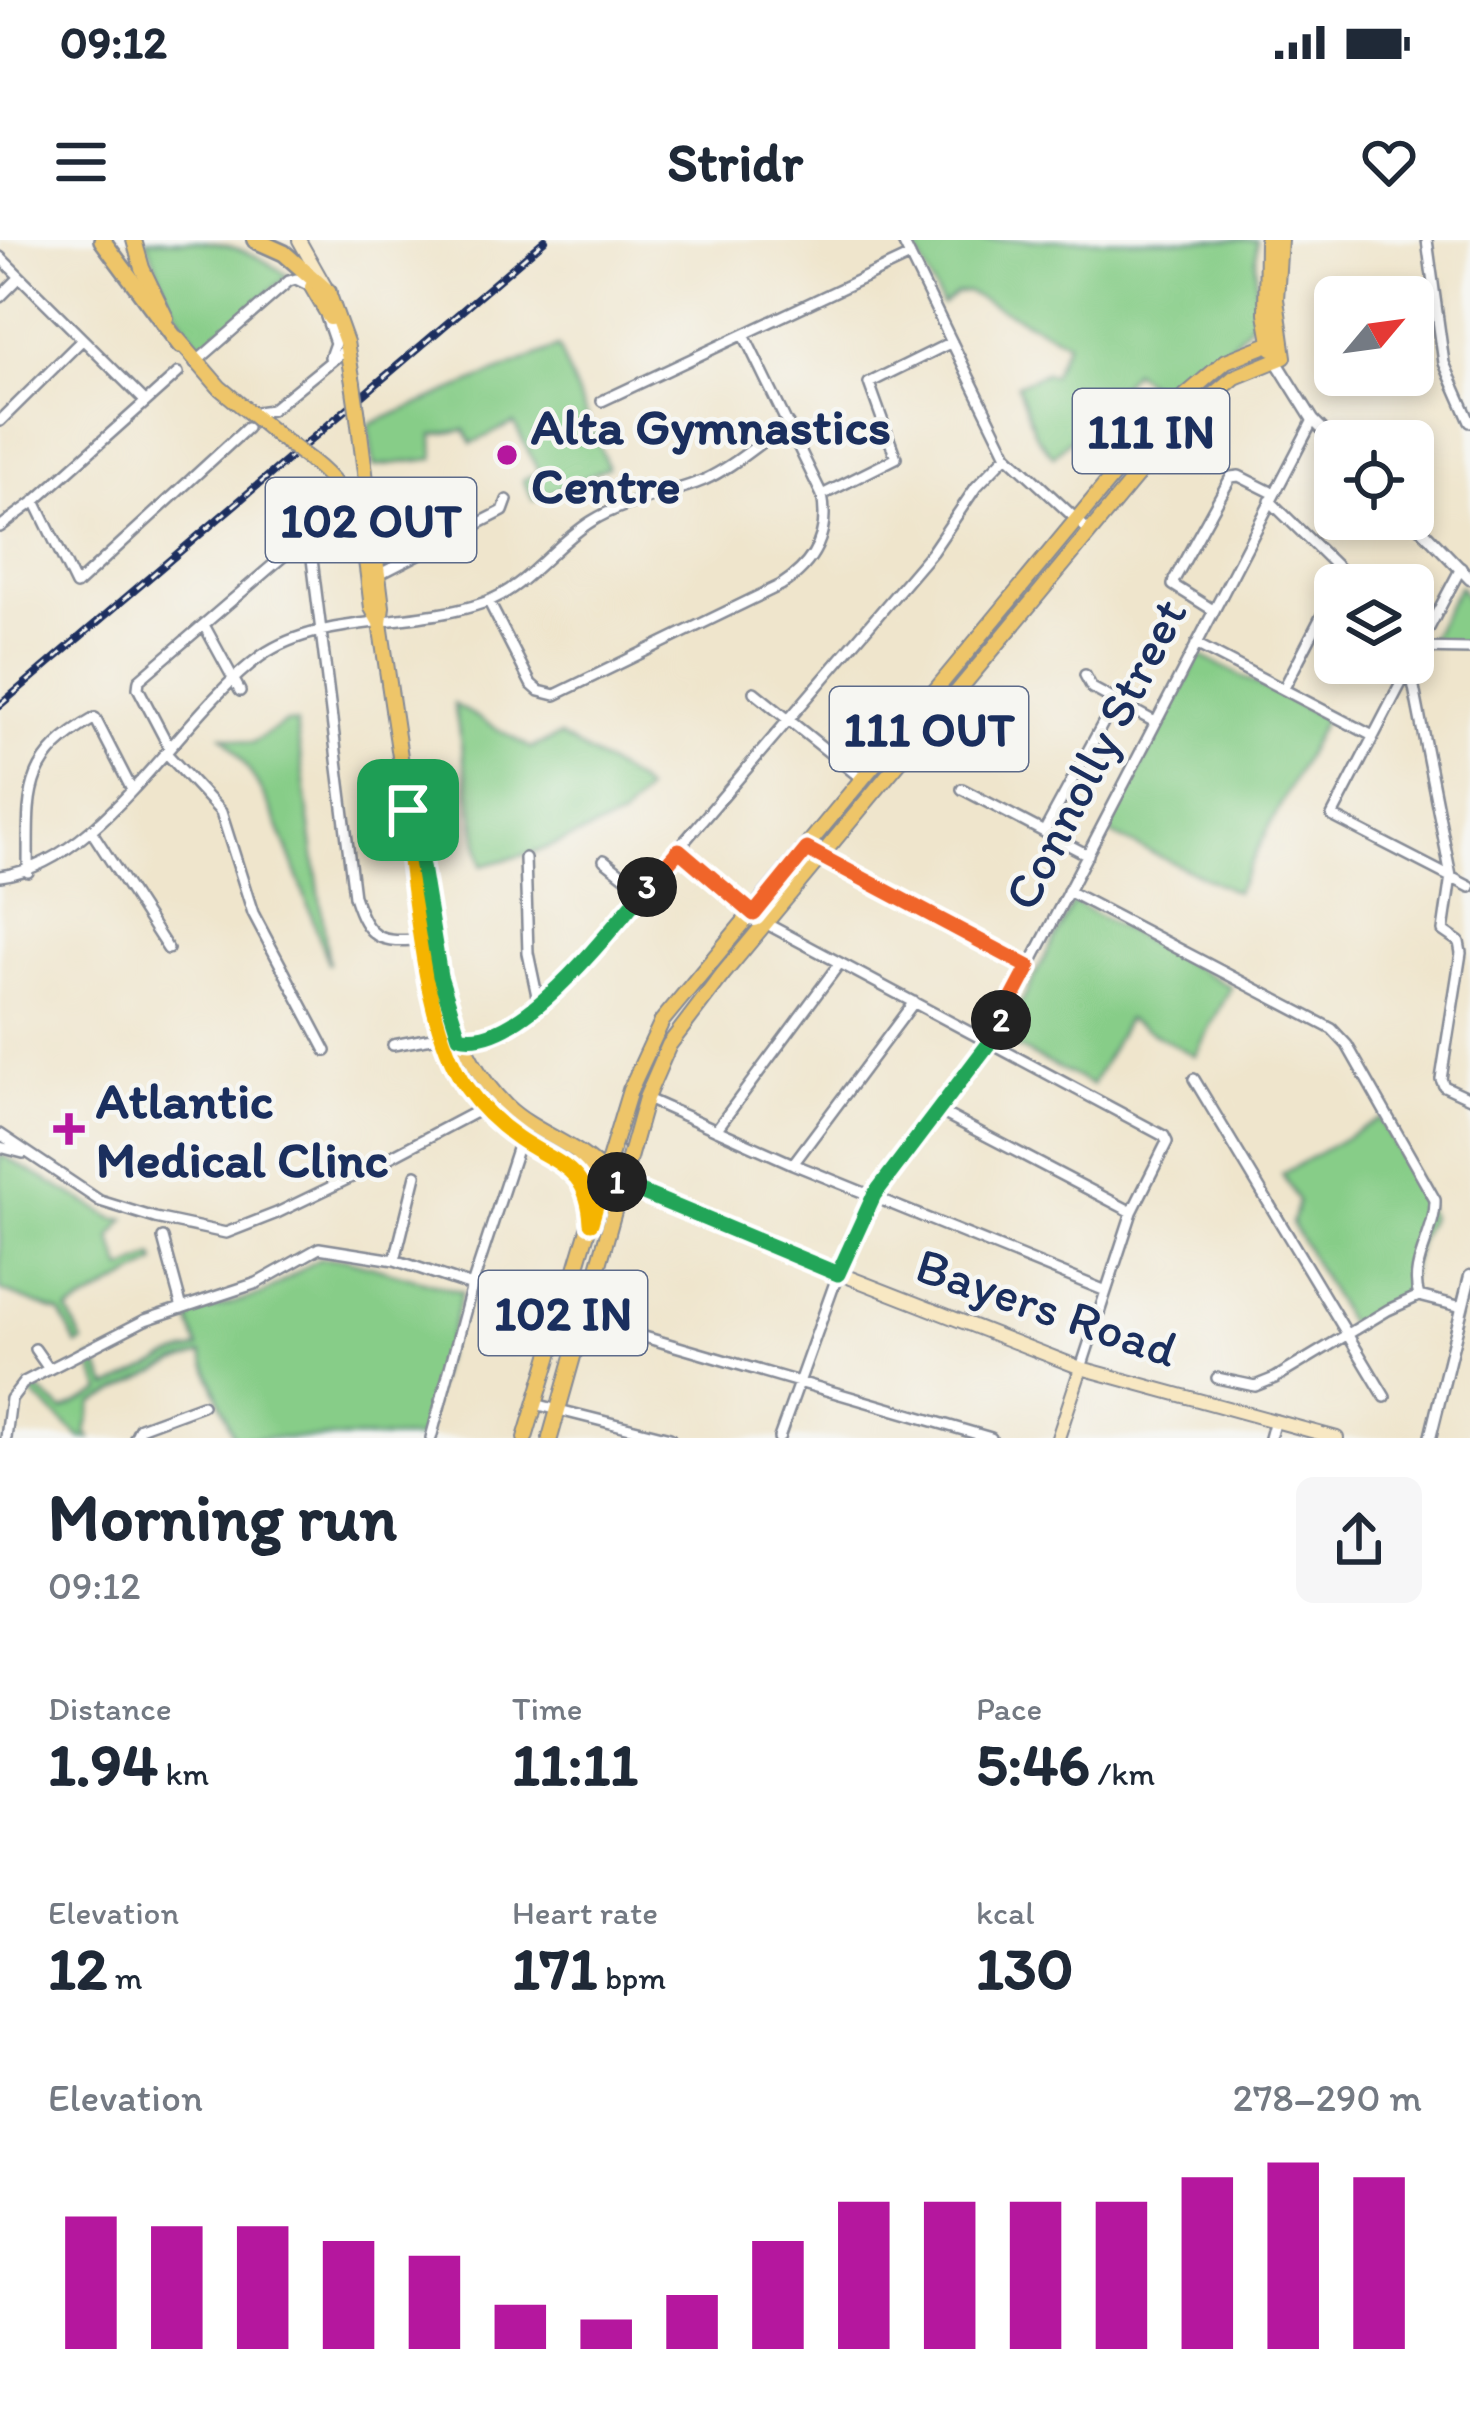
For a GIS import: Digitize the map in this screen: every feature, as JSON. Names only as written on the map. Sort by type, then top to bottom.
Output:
[{"type":"highway","points":[[102,240],[180,345]]},
{"type":"highway","points":[[254,240],[288,262],[314,287]]},
{"type":"main road","name":"Bayers Road","points":[[134,240],[142,268],[180,345],[195,364],[248,420],[278,436],[337,484],[356,516],[372,608],[380,623]]},
{"type":"main road","points":[[299,240],[314,287]]},
{"type":"main road","points":[[1267,240],[1266,313],[1280,361]]},
{"type":"main road","points":[[1275,341],[1280,240]]},
{"type":"main road","name":"Bayers Road","points":[[314,287],[346,349],[353,382],[380,623],[408,810],[414,818],[451,1036],[506,1106],[545,1136],[595,1162],[622,1185],[838,1274],[1081,1368],[1337,1438]]},
{"type":"main road","points":[[1237,354],[1257,337],[1266,313]]},
{"type":"main road","points":[[1237,354],[1275,341]]},
{"type":"main road","name":"111 IN","points":[[605,1175],[630,1090],[662,1021],[807,849],[870,786],[969,652],[1164,414],[1237,354]]},
{"type":"main road","name":"111 OUT","points":[[622,1185],[646,1098],[670,1046],[723,974],[821,859],[870,786],[983,663],[1183,420],[1235,376],[1280,361]]},
{"type":"main road","points":[[969,652],[983,663]]},
{"type":"main road","name":"Bayers Road","points":[[408,810],[404,819],[423,939],[464,1084],[520,1140],[592,1175],[605,1175]]},
{"type":"main road","points":[[464,1084],[470,1075],[466,1052]]},
{"type":"main road","points":[[483,1108],[506,1106]]},
{"type":"main road","points":[[555,1157],[586,1191],[591,1223]]},
{"type":"main road","points":[[591,1223],[605,1175]]},
{"type":"main road","points":[[550,1438],[622,1185]]},
{"type":"main road","name":"102 IN","points":[[525,1438],[591,1223]]},
{"type":"main road","points":[[1058,1438],[1081,1368]]},
{"type":"street","points":[[902,240],[1007,455],[1090,532]]},
{"type":"street","points":[[1427,240],[1444,363],[1470,422]]},
{"type":"street","points":[[602,401],[910,256]]},
{"type":"street","points":[[0,257],[144,400]]},
{"type":"street","points":[[0,297],[20,278]]},
{"type":"street","points":[[195,364],[289,280],[314,287],[334,336],[333,352],[319,371]]},
{"type":"street","points":[[489,602],[531,684],[544,693],[561,694],[796,576],[820,541],[822,495],[745,337]]},
{"type":"street","points":[[0,421],[82,340]]},
{"type":"street","points":[[822,495],[896,458],[869,382],[952,342]]},
{"type":"street","points":[[35,501],[76,585],[248,420],[271,410],[346,349]]},
{"type":"street","points":[[1280,361],[1313,420]]},
{"type":"street","points":[[0,527],[178,373]]},
{"type":"street","name":"Connolly Street","points":[[779,1438],[838,1274],[874,1195],[990,1042],[1313,420]]},
{"type":"street","points":[[0,876],[28,872],[92,832],[267,652],[320,632],[489,602],[592,520],[710,477],[788,424]]},
{"type":"street","points":[[393,1045],[451,1036],[470,1039],[539,1005],[582,963],[679,850],[932,552],[976,487],[1007,455]]},
{"type":"street","points":[[1213,610],[1173,585],[1231,477],[1239,476],[1272,497],[1324,564]]},
{"type":"street","points":[[378,575],[503,511],[508,500]]},
{"type":"street","points":[[0,502],[9,518]]},
{"type":"street","points":[[1433,540],[1470,579]]},
{"type":"street","points":[[326,1051],[254,913],[221,812],[167,750],[138,688],[139,680],[301,541],[310,543],[354,896],[363,923],[380,939],[423,939]]},
{"type":"street","points":[[376,558],[412,555]]},
{"type":"street","points":[[1434,617],[1461,567]]},
{"type":"street","points":[[204,625],[237,686]]},
{"type":"street","points":[[1284,688],[1314,631]]},
{"type":"street","points":[[1196,644],[1371,735]]},
{"type":"street","points":[[1434,653],[1470,649]]},
{"type":"street","points":[[1085,675],[1092,688],[1155,722]]},
{"type":"street","points":[[1398,684],[1332,816],[1470,886]]},
{"type":"street","points":[[1418,684],[1451,877],[1443,931],[1460,943],[1461,952],[1441,1079],[1444,1086],[1470,1098]]},
{"type":"street","points":[[754,692],[870,786]]},
{"type":"street","points":[[1044,832],[1115,701]]},
{"type":"street","points":[[28,872],[30,786],[53,750],[95,718],[131,788]]},
{"type":"street","points":[[962,789],[1088,855]]},
{"type":"street","points":[[92,832],[168,949]]},
{"type":"street","points":[[807,849],[1029,967]]},
{"type":"street","points":[[679,850],[766,925],[1164,1136],[1167,1142],[1132,1212],[1081,1368]]},
{"type":"street","points":[[525,858],[528,953],[539,1005]]},
{"type":"street","points":[[604,860],[643,891]]},
{"type":"street","points":[[1069,891],[1341,1036],[1435,1200],[1436,1222],[1415,1274],[1419,1296]]},
{"type":"street","points":[[716,1130],[839,964]]},
{"type":"street","points":[[793,1164],[914,1002]]},
{"type":"street","points":[[1194,1079],[1385,1397]]},
{"type":"street","points":[[630,1090],[793,1164],[1106,1291]]},
{"type":"street","points":[[0,1134],[100,1201],[226,1232],[298,1203],[483,1108]]},
{"type":"street","points":[[937,1110],[1132,1212]]},
{"type":"street","points":[[431,1438],[472,1286],[520,1140]]},
{"type":"street","points":[[0,1147],[23,1153]]},
{"type":"street","points":[[395,1260],[416,1175]]},
{"type":"street","points":[[163,1238],[182,1308]]},
{"type":"street","points":[[6,1438],[17,1386],[145,1320],[250,1286],[319,1248],[395,1260],[472,1286]]},
{"type":"street","points":[[1430,1438],[1470,1276]]},
{"type":"street","points":[[1217,1378],[1255,1386],[1275,1378],[1419,1296],[1462,1307]]},
{"type":"street","points":[[562,1313],[991,1438]]},
{"type":"street","points":[[34,1349],[49,1369]]},
{"type":"street","points":[[536,1404],[670,1438]]},
{"type":"street","points":[[135,1438],[140,1428],[202,1405]]},
{"type":"street","points":[[1270,1438],[1275,1420]]},
{"type":"green space","points":[[146,240],[222,244],[254,255],[288,276],[201,349],[169,299]]},
{"type":"green space","points":[[911,240],[1257,240],[1252,319],[1227,347],[1166,398],[1133,371],[1053,456],[1035,434],[1017,385],[1045,373],[1052,376],[1067,342],[967,292],[957,293],[942,305]]},
{"type":"green space","points":[[558,347],[608,467],[533,500],[523,480],[539,472],[514,423],[472,443],[465,430],[433,435],[434,459],[374,466],[368,425]]},
{"type":"green space","points":[[1459,586],[1470,604],[1470,645],[1434,644],[1434,631]]},
{"type":"green space","points":[[1199,655],[1325,718],[1236,892],[1107,832]]},
{"type":"green space","points":[[454,704],[531,748],[560,736],[645,791],[622,818],[539,851],[482,866]]},
{"type":"green space","points":[[286,722],[296,723],[329,965],[274,816],[223,736],[252,743]]},
{"type":"green space","points":[[1073,902],[1231,987],[1195,1056],[1127,1019],[1092,1085],[1002,1040]]},
{"type":"green space","points":[[1380,1118],[1418,1184],[1430,1217],[1404,1295],[1350,1326],[1292,1223],[1298,1201],[1282,1174]]},
{"type":"green space","points":[[0,1154],[115,1219],[125,1219],[111,1238],[123,1270],[154,1256],[156,1263],[68,1311],[83,1342],[77,1345],[60,1313],[0,1290]]},
{"type":"green space","points":[[319,1259],[345,1259],[462,1292],[421,1438],[234,1438],[202,1354],[93,1403],[86,1432],[90,1438],[81,1438],[29,1391],[35,1387],[63,1410],[102,1391],[88,1361],[94,1358],[109,1387],[199,1348],[188,1316],[261,1295]]},
{"type":"railway","points":[[0,705],[545,240]]},
{"type":"place","name":"Alta Gymnastics Centre","points":[[507,455]]},
{"type":"place","name":"Atlantic Medical Clinc","points":[[69,1129]]},
{"type":"route","points":[[408,810],[414,818],[451,1017],[459,1036],[470,1039],[510,1023],[554,994],[679,850],[754,914],[807,849],[1029,967],[990,1042],[874,1195],[838,1274],[605,1175],[591,1223],[586,1191],[576,1177],[555,1157],[520,1140],[483,1108],[464,1084],[442,1036],[404,819],[408,810]]}]
